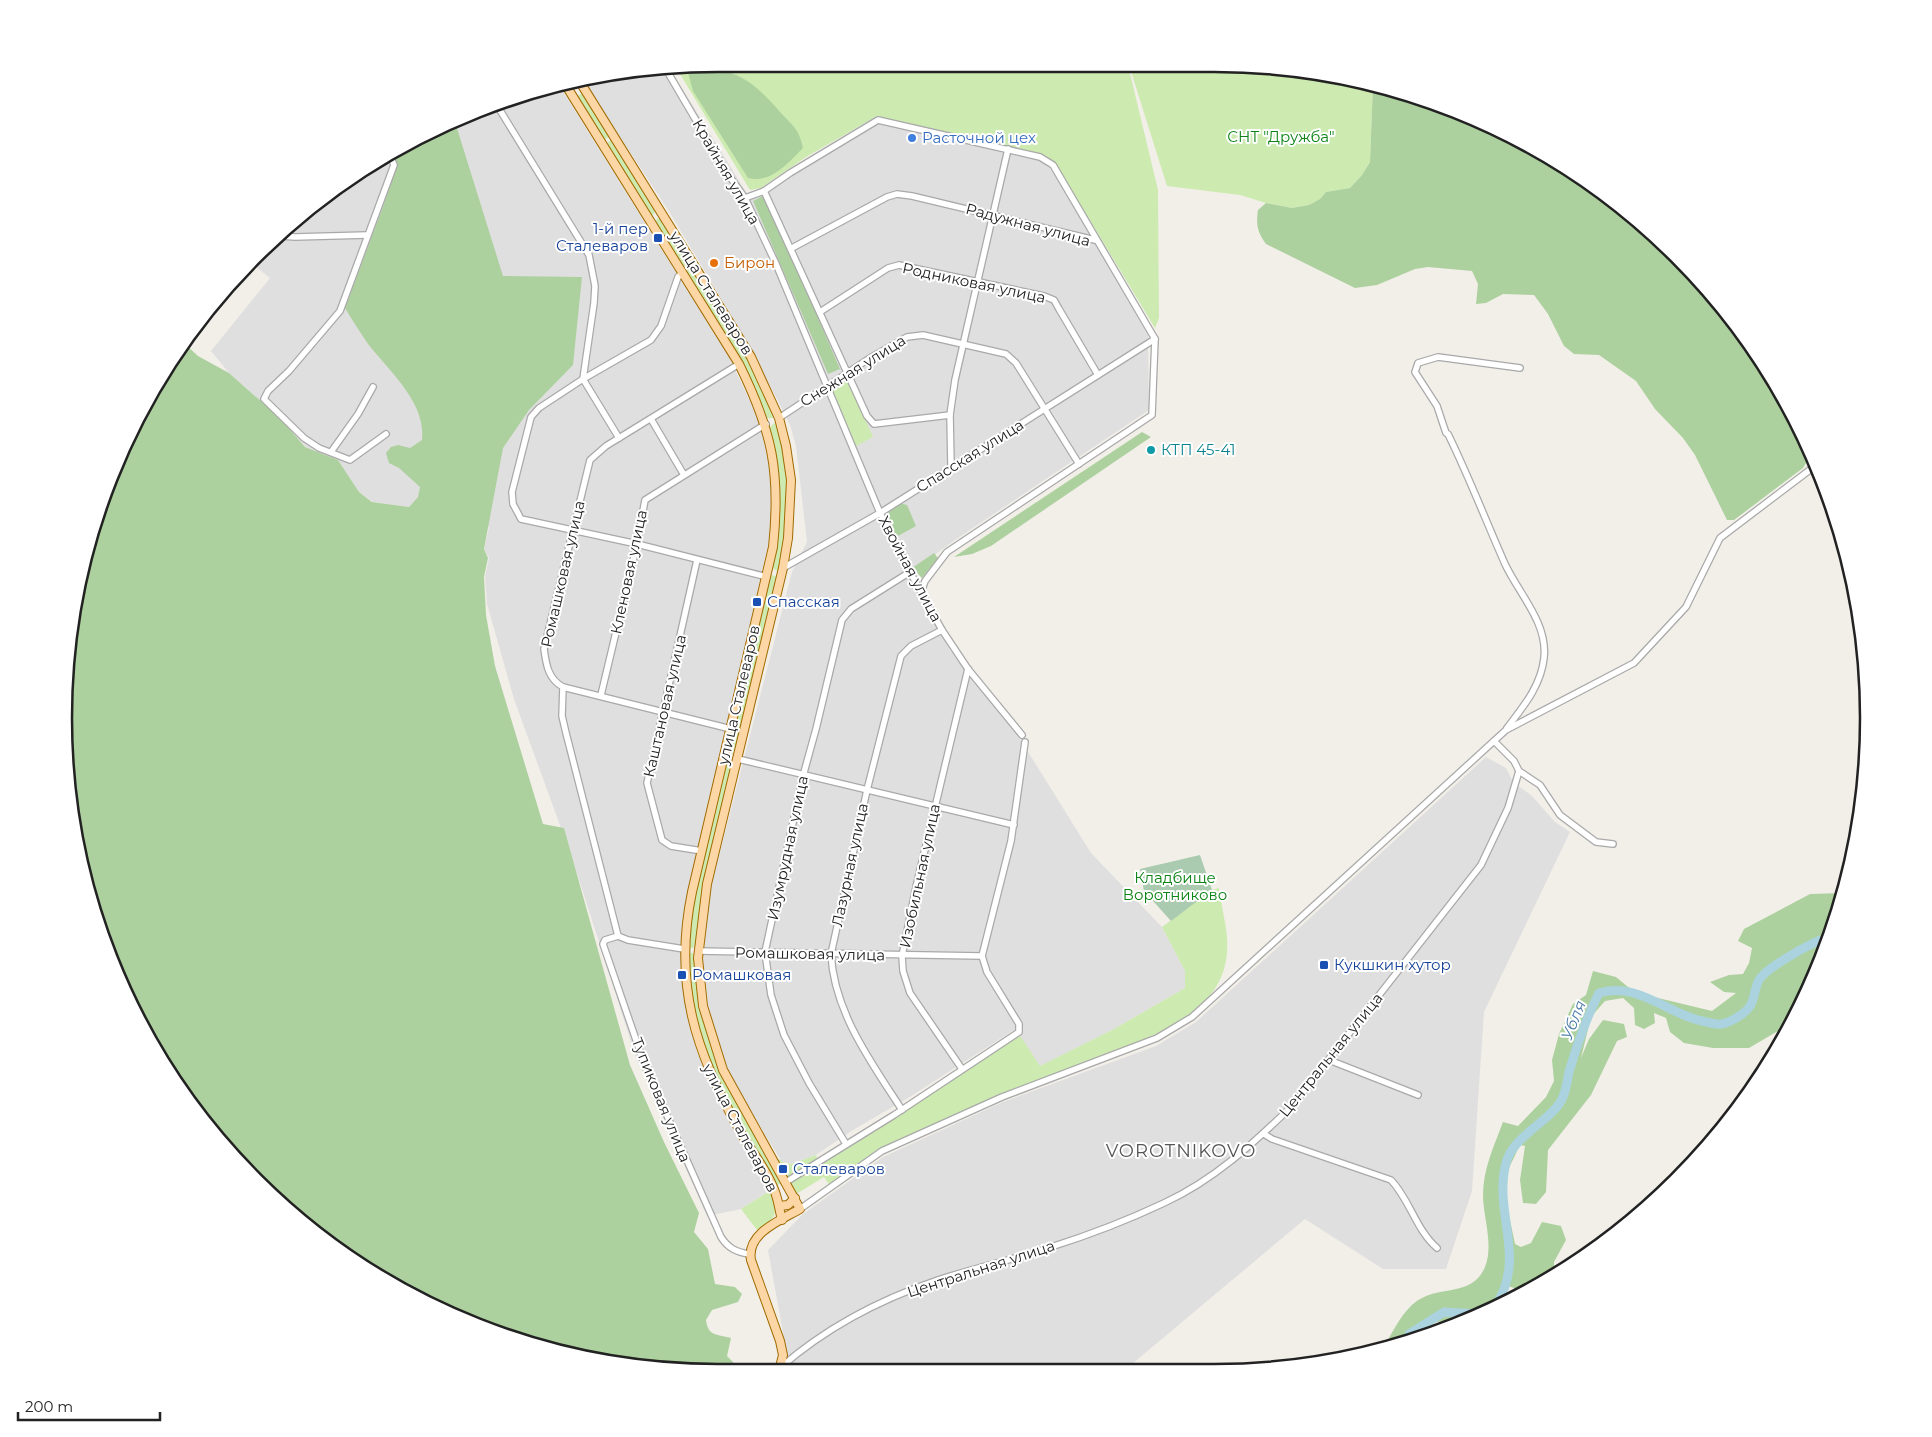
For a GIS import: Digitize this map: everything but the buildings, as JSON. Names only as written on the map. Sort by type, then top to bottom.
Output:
[{"type":"main road","name":"улица Сталеваров","points":[[583,87],[751,357],[779,418],[791,480],[789,528],[782,571],[707,884],[698,951],[703,1006],[717,1055],[732,1088],[800,1209]]},
{"type":"main road","name":"улица Сталеваров","points":[[569,91],[739,364],[758,402],[766,424],[777,490],[776,515],[768,574],[687,917],[684,949],[688,999],[700,1052],[719,1094],[774,1188],[782,1220]]},
{"type":"main road","points":[[602,143],[614,136]]},
{"type":"main road","points":[[650,220],[661,212]]},
{"type":"main road","points":[[766,424],[779,418]]},
{"type":"main road","points":[[768,574],[782,571]]},
{"type":"main road","points":[[725,756],[738,759]]},
{"type":"main road","points":[[684,949],[698,951]]},
{"type":"main road","points":[[774,1188],[786,1182]]},
{"type":"main road","points":[[778,1206],[788,1205],[795,1198]]},
{"type":"main road","points":[[781,1364],[783,1356],[780,1342],[750,1254],[750,1247],[758,1235],[800,1209]]},
{"type":"street","name":"Крайняя улица","points":[[670,75],[727,173],[745,198],[828,386]]},
{"type":"street","points":[[500,111],[589,255],[592,264],[594,303],[583,379],[619,438]]},
{"type":"street","points":[[745,198],[764,191],[790,173],[878,120],[1040,157],[1053,165],[1095,240]]},
{"type":"street","points":[[951,466],[950,415],[963,345],[1008,149]]},
{"type":"street","points":[[386,434],[350,460],[319,448],[304,438],[264,399],[268,391],[289,371],[340,311],[394,165],[392,161]]},
{"type":"street","points":[[764,191],[792,248],[846,373],[867,416],[874,424],[885,424],[950,415]]},
{"type":"street","name":"Радужная улица","points":[[792,248],[878,201],[897,194],[1095,240],[1155,339]]},
{"type":"street","points":[[289,237],[367,235]]},
{"type":"street","name":"Родниковая улица","points":[[820,312],[888,268],[899,265],[1044,296],[1054,300],[1098,375]]},
{"type":"street","points":[[682,273],[678,278],[661,326],[651,340],[583,379],[540,408],[531,417],[512,492],[513,504],[521,519],[637,544],[697,560],[768,574]]},
{"type":"street","name":"Снежная улица","points":[[779,418],[846,373],[907,337],[915,335],[1006,354],[1016,363],[1079,464]]},
{"type":"street","points":[[922,590],[925,581],[948,552],[1152,415],[1155,339]]},
{"type":"street","name":"Спасская улица","points":[[782,571],[880,513],[951,466],[1046,409],[1155,339]]},
{"type":"street","points":[[800,1209],[882,1151],[1002,1097],[1157,1038],[1192,1017],[1506,730],[1533,694],[1544,658],[1541,631],[1534,613],[1510,573],[1473,487],[1446,433],[1436,406],[1415,372],[1418,363],[1438,357],[1520,368]]},
{"type":"street","name":"Ромашковая улица","points":[[563,687],[556,683],[550,675],[544,649],[590,460],[595,454],[619,438],[739,364]]},
{"type":"street","name":"Хвойная улица","points":[[828,386],[880,513],[942,630],[968,669],[1024,738],[1014,825],[982,956]]},
{"type":"street","points":[[331,452],[358,414],[373,387]]},
{"type":"street","points":[[651,419],[684,475]]},
{"type":"street","name":"Кленовая улица","points":[[601,695],[637,544],[645,500],[766,424]]},
{"type":"street","points":[[1506,730],[1634,663],[1686,607],[1720,538],[1809,470]]},
{"type":"street","name":"Каштановая улица","points":[[697,560],[649,774],[648,793],[662,840],[671,846],[702,851]]},
{"type":"street","name":"Изумрудная улица","points":[[846,1144],[809,1083],[784,1035],[771,995],[765,952],[803,776],[842,620],[851,609],[910,572]]},
{"type":"street","name":"Лазурная улица","points":[[902,1110],[843,1009],[832,974],[831,954],[866,790],[901,656],[911,646],[942,630]]},
{"type":"street","name":"Изобильная улица","points":[[962,1069],[912,998],[906,982],[902,956],[968,669]]},
{"type":"street","points":[[684,949],[628,940],[618,936],[562,716],[563,687],[731,729]]},
{"type":"street","points":[[1494,741],[1514,761],[1519,770],[1540,784],[1560,816],[1596,842],[1613,844]]},
{"type":"street","points":[[738,759],[1014,825]]},
{"type":"street","name":"Центральная улица","points":[[786,1364],[829,1331],[896,1296],[936,1281],[1052,1247],[1164,1203],[1228,1164],[1264,1134],[1293,1105],[1481,865],[1508,808],[1519,770]]},
{"type":"street","name":"Тупиковая улица","points":[[618,936],[605,940],[603,944],[661,1105],[721,1237],[726,1245],[734,1250],[750,1254]]},
{"type":"street","name":"Ромашковая улица","points":[[698,951],[982,956]]},
{"type":"street","points":[[786,1182],[902,1110],[1019,1032],[1019,1024],[987,972],[982,956]]},
{"type":"street","points":[[1329,1060],[1418,1095]]},
{"type":"street","points":[[1264,1134],[1272,1139],[1391,1180],[1400,1190],[1426,1238],[1437,1248]]},
{"type":"shaded area","points":[[674,74],[751,200],[878,122],[1043,161],[1053,172],[1148,335],[1149,410],[955,540],[933,556],[910,580],[950,650],[1017,734],[1091,853],[1162,927],[1185,971],[1185,988],[1114,1029],[1039,1067],[1019,1034],[1014,1030],[816,1155],[791,1164],[782,1162],[736,1087],[718,1047],[708,1004],[703,956],[711,887],[792,572],[807,542],[796,446],[790,425],[776,397],[728,310],[670,213],[587,86],[634,78]]},
{"type":"shaded area","points":[[563,92],[730,359],[760,422],[772,484],[773,515],[768,545],[688,893],[681,953],[685,1000],[697,1052],[716,1097],[771,1190],[741,1209],[707,1216],[636,1057],[573,861],[514,699],[487,604],[485,577],[489,558],[484,549],[489,527],[418,497],[409,507],[373,502],[359,492],[338,460],[305,447],[281,419],[229,373],[211,351],[270,278],[257,267],[325,206],[360,181],[395,159],[471,122],[511,107]]},
{"type":"shaded area","points":[[1486,757],[1506,768],[1513,782],[1532,796],[1555,822],[1570,832],[1484,1012],[1472,1191],[1446,1269],[1383,1269],[1305,1219],[1132,1364],[789,1364],[768,1250],[803,1214],[883,1157],[1003,1102],[1156,1046],[1196,1022]]},
{"type":"green space","points":[[718,72],[1130,72],[1158,190],[1159,318],[1155,328],[1057,166],[1045,155],[877,116],[806,157],[761,188],[750,190],[680,74]]},
{"type":"green space","points":[[728,72],[742,78],[761,92],[795,129],[800,136],[803,148],[785,166],[772,175],[756,179],[748,178],[693,91],[688,73]]},
{"type":"green space","name":"СНТ \"Дружба\"","points":[[1131,72],[1256,74],[1298,78],[1373,93],[1370,162],[1362,175],[1350,188],[1326,192],[1320,199],[1309,205],[1292,208],[1240,195],[1167,186]]},
{"type":"green space","points":[[582,93],[586,96],[610,136],[604,140],[578,100],[578,96]]},
{"type":"green space","points":[[1373,93],[1421,107],[1461,122],[1499,139],[1572,181],[1607,206],[1639,233],[1670,262],[1726,325],[1751,360],[1793,433],[1806,463],[1803,468],[1734,520],[1727,520],[1695,455],[1683,438],[1655,409],[1636,381],[1599,355],[1574,354],[1564,346],[1548,314],[1534,295],[1503,294],[1486,303],[1476,304],[1478,284],[1472,271],[1428,267],[1415,269],[1377,285],[1355,288],[1266,244],[1259,232],[1257,220],[1258,210],[1266,203],[1292,208],[1309,205],[1320,199],[1326,192],[1350,188],[1362,175],[1370,162]]},
{"type":"green space","points":[[457,128],[503,276],[582,277],[573,365],[529,410],[503,448],[484,549],[488,558],[484,577],[486,615],[495,666],[543,824],[564,828],[630,1065],[664,1142],[699,1213],[694,1232],[708,1249],[715,1284],[735,1287],[742,1294],[738,1302],[712,1310],[706,1320],[711,1332],[731,1338],[727,1356],[733,1364],[676,1363],[634,1359],[592,1352],[511,1330],[433,1298],[395,1278],[325,1231],[262,1175],[233,1144],[206,1112],[181,1077],[139,1004],[107,926],[95,886],[85,845],[78,803],[72,718],[78,634],[85,592],[107,511],[122,471],[159,395],[189,348],[198,356],[229,373],[281,419],[305,447],[338,460],[359,492],[372,502],[409,507],[418,497],[420,487],[399,468],[389,463],[386,453],[391,447],[398,445],[410,448],[422,440],[422,426],[418,413],[404,388],[368,344],[345,308],[384,204],[396,162],[395,159]]},
{"type":"green space","points":[[611,139],[656,209],[653,215],[649,214],[606,145]]},
{"type":"green space","points":[[765,195],[840,369],[828,374],[753,201]]},
{"type":"green space","points":[[660,217],[750,360],[774,413],[773,418],[766,418],[742,364],[655,221]]},
{"type":"green space","points":[[847,380],[873,437],[856,446],[832,389]]},
{"type":"green space","points":[[774,423],[780,432],[784,449],[787,495],[785,542],[777,571],[771,567],[777,538],[769,428]]},
{"type":"green space","points":[[1142,432],[1151,437],[991,546],[972,554],[954,557]]},
{"type":"green space","points":[[899,503],[907,505],[916,526],[896,537],[888,517],[889,512]]},
{"type":"green space","points":[[934,553],[938,558],[922,578],[912,568]]},
{"type":"green space","points":[[772,575],[778,577],[734,755],[728,751],[769,577]]},
{"type":"green space","points":[[729,759],[734,761],[706,878],[695,947],[688,949],[690,910],[726,761]]},
{"type":"green space","name":"Кладбище Воротниково","points":[[1200,855],[1212,890],[1171,921],[1144,891],[1140,869]]},
{"type":"green space","points":[[1219,888],[1227,938],[1227,957],[1215,989],[1193,1012],[1179,1022],[1147,1038],[992,1098],[895,1141],[880,1149],[830,1186],[824,1177],[798,1193],[794,1193],[791,1181],[1019,1034],[1040,1066],[1114,1029],[1185,988],[1185,971],[1162,927],[1212,890]]},
{"type":"green space","points":[[1835,893],[1810,966],[1779,1030],[1749,1048],[1713,1048],[1684,1043],[1670,1032],[1666,1018],[1654,1013],[1655,1023],[1644,1029],[1635,1025],[1634,1008],[1623,998],[1605,1001],[1591,1017],[1581,1058],[1589,1039],[1603,1020],[1624,1024],[1627,1037],[1617,1041],[1591,1095],[1548,1150],[1546,1192],[1536,1204],[1523,1203],[1520,1180],[1525,1146],[1520,1145],[1508,1170],[1506,1201],[1515,1244],[1521,1247],[1531,1243],[1542,1222],[1561,1226],[1566,1240],[1554,1262],[1554,1267],[1517,1289],[1507,1286],[1499,1298],[1461,1315],[1388,1340],[1400,1320],[1414,1303],[1429,1295],[1456,1289],[1473,1282],[1480,1276],[1485,1267],[1488,1240],[1483,1204],[1483,1185],[1493,1149],[1503,1122],[1518,1126],[1546,1097],[1554,1081],[1552,1060],[1559,1034],[1573,1004],[1586,995],[1593,971],[1616,977],[1628,987],[1654,997],[1712,1011],[1736,993],[1724,992],[1710,982],[1729,975],[1743,974],[1749,963],[1752,948],[1738,941],[1744,929],[1810,894]]},
{"type":"green space","points":[[689,952],[695,954],[703,1020],[715,1060],[732,1096],[782,1183],[777,1185],[740,1126],[705,1056],[690,995]]},
{"type":"green space","points":[[816,1155],[818,1160],[791,1177],[785,1176],[777,1161],[780,1159],[782,1162],[791,1164]]},
{"type":"green space","points":[[771,1190],[775,1214],[769,1222],[757,1230],[741,1209]]},
{"type":"waterway","name":"Убля","points":[[1500,1298],[1505,1287],[1509,1270],[1508,1235],[1503,1200],[1503,1181],[1506,1163],[1510,1153],[1523,1137],[1548,1116],[1563,1098],[1579,1042],[1599,993],[1614,991],[1641,995],[1693,1019],[1722,1024],[1735,1019],[1750,1006],[1759,980],[1763,975],[1781,962],[1819,941]]},
{"type":"waterway","name":"Убля","points":[[1410,1333],[1444,1312],[1465,1313]]},
{"type":"place","name":"Расточной цех","points":[[912,138]]},
{"type":"place","name":"1-й пер Сталеваров","points":[[658,238]]},
{"type":"place","name":"Бирон","points":[[714,263]]},
{"type":"place","name":"КТП 45-41","points":[[1151,450]]},
{"type":"place","name":"Спасская","points":[[757,602]]},
{"type":"place","name":"Кукшкин хутор","points":[[1324,965]]},
{"type":"place","name":"Ромашковая","points":[[682,975]]},
{"type":"place","name":"Сталеваров","points":[[783,1169]]},
{"type":"district","name":"VOROTNIKOVO","points":[[1181,1151]]}]
